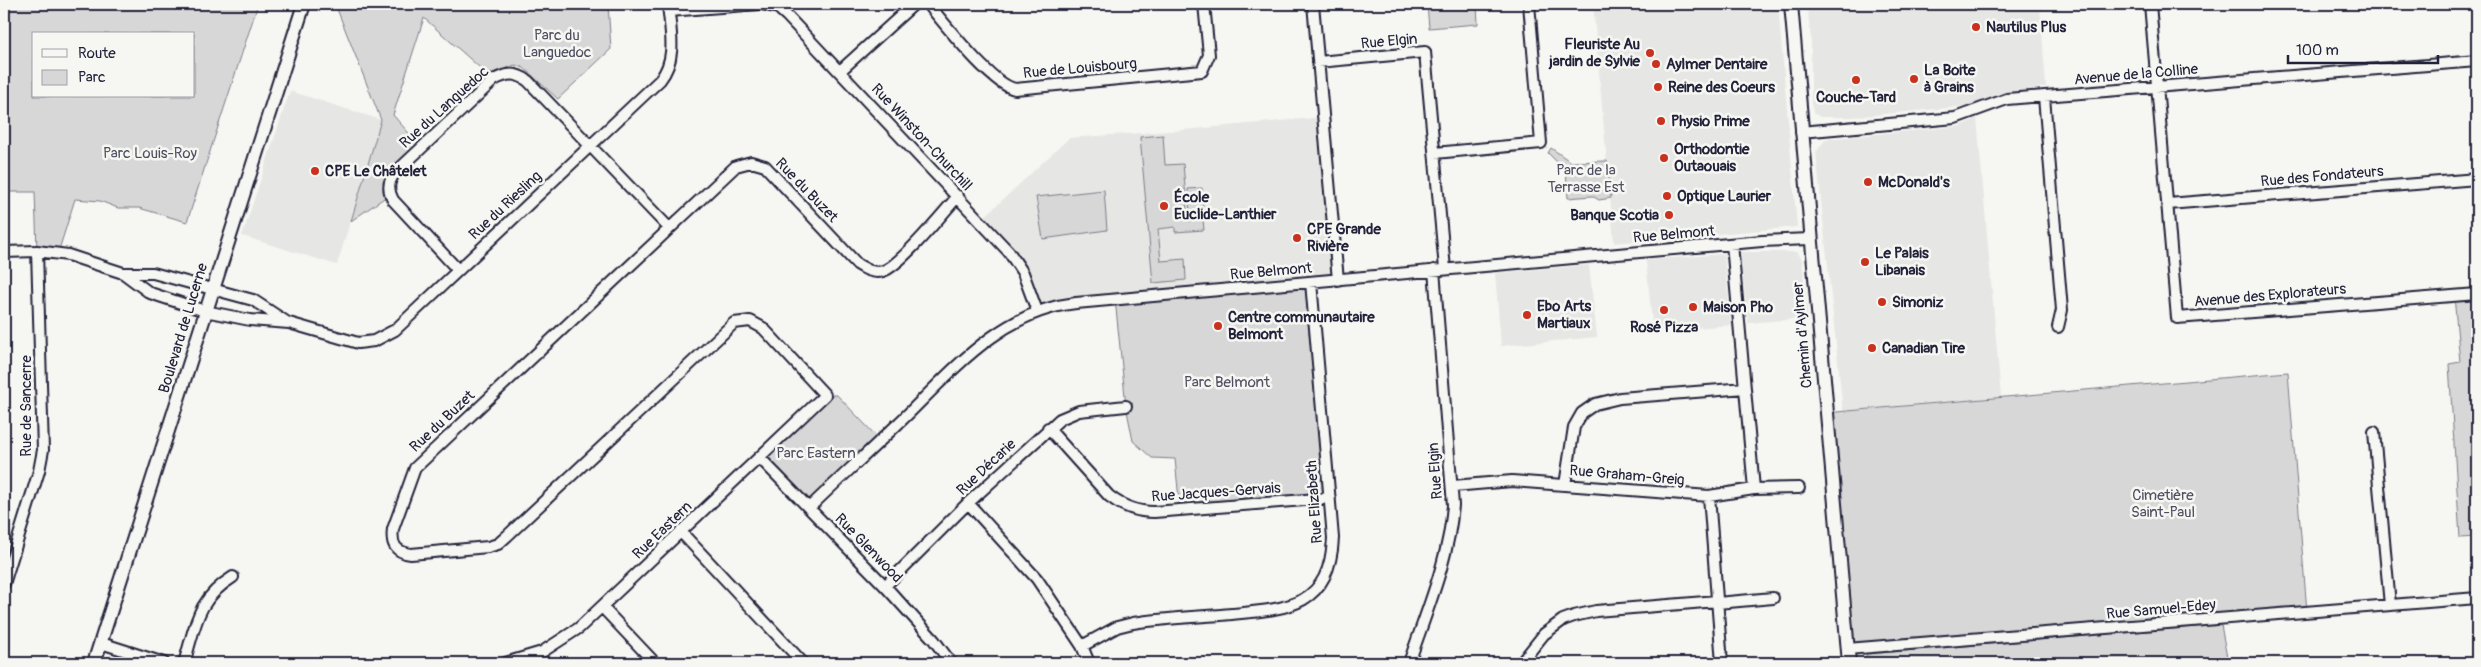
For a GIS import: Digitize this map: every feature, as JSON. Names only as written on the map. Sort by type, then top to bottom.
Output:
[{"type":"main road","name":"Boulevard de Lucerne","points":[[94,663],[304,4]]},
{"type":"main road","name":"Chemin d'Aylmer","points":[[1790,4],[1849,663]]},
{"type":"street","name":"Rue Winston-Churchill","points":[[668,7],[761,4],[778,8],[981,220],[1017,262],[1037,312]]},
{"type":"street","points":[[840,71],[914,4]]},
{"type":"street","name":"Rue de Louisbourg","points":[[928,4],[993,77],[1008,87],[1015,89],[1202,71],[1209,55],[1204,4]]},
{"type":"street","points":[[1313,4],[1338,280]]},
{"type":"street","points":[[1435,153],[1541,143],[1529,4]]},
{"type":"street","name":"Avenue des Explorateurs","points":[[2150,4],[2177,318],[2477,294]]},
{"type":"street","name":"Rue du Riesling","points":[[123,273],[150,293],[205,311],[250,320],[289,323],[349,341],[374,341],[395,330],[667,72],[672,50],[668,7]]},
{"type":"street","name":"Rue Elgin","points":[[1318,62],[1426,52],[1444,269]]},
{"type":"street","name":"Avenue de la Colline","points":[[1801,132],[1955,118],[2007,99],[2477,61]]},
{"type":"street","name":"Rue du Languedoc","points":[[458,270],[394,200],[389,188],[389,182],[397,171],[494,80],[509,74],[516,74],[528,81],[669,228]]},
{"type":"street","points":[[2044,96],[2062,310],[2058,327]]},
{"type":"street","name":"Rue du Buzet","points":[[825,395],[763,328],[750,321],[738,321],[729,326],[498,544],[488,547],[410,554],[402,553],[395,548],[392,539],[393,529],[415,468],[736,166],[743,163],[757,163],[770,171],[857,264],[865,269],[881,272],[895,264],[958,196]]},
{"type":"street","name":"Rue des Fondateurs","points":[[2168,204],[2477,179]]},
{"type":"street","name":"Rue Belmont","points":[[809,508],[972,352],[1003,328],[1037,312],[1076,303],[1444,269],[1810,239]]},
{"type":"street","points":[[1732,244],[1754,489]]},
{"type":"street","points":[[4,252],[37,252],[68,255],[123,273]]},
{"type":"street","name":"Rue de Sancerre","points":[[4,584],[39,471],[43,450],[37,252]]},
{"type":"street","name":"Rue Elgin","points":[[1409,663],[1446,551],[1451,528],[1453,486],[1434,270]]},
{"type":"street","name":"Rue du Riesling","points":[[123,273],[153,273],[253,300],[289,323]]},
{"type":"street","name":"Rue Elizabeth","points":[[1082,646],[1117,628],[1133,623],[1278,610],[1304,600],[1323,581],[1331,561],[1333,538],[1311,282]]},
{"type":"street","points":[[1565,484],[1574,427],[1582,413],[1595,404],[1611,398],[1745,388]]},
{"type":"street","name":"Rue Eastern","points":[[505,663],[528,658],[554,646],[603,608],[825,395]]},
{"type":"street","name":"Rue Décarie","points":[[885,586],[968,503],[1048,428],[1072,413],[1126,406]]},
{"type":"street","name":"Rue Jacques-Gervais","points":[[1048,428],[1109,496],[1136,510],[1154,512],[1330,498]]},
{"type":"street","points":[[2374,432],[2390,605]]},
{"type":"street","name":"Rue Glenwood","points":[[760,458],[885,586],[934,640],[950,663]]},
{"type":"street","name":"Rue Graham-Greig","points":[[1453,486],[1512,481],[1708,496],[1754,489],[1800,488]]},
{"type":"street","points":[[1708,496],[1722,663]]},
{"type":"street","points":[[968,503],[1037,579],[1082,646],[1089,663]]},
{"type":"street","points":[[682,532],[803,663]]},
{"type":"street","points":[[184,663],[206,600],[219,586],[233,577]]},
{"type":"street","points":[[1521,663],[1544,634],[1563,620],[1574,616],[1596,611],[1774,598]]},
{"type":"street","name":"Rue Samuel-Edey","points":[[1847,649],[2477,598]]},
{"type":"street","points":[[603,608],[655,663]]},
{"type":"street","points":[[101,643],[164,663]]},
{"type":"street","points":[[126,663],[129,653]]},
{"type":"shaded area","points":[[1593,4],[1778,4],[1797,227],[1614,243]]},
{"type":"shaded area","points":[[1807,4],[2040,4],[2046,87],[1996,95],[1969,106],[1853,117],[1820,117],[1814,113],[1811,104],[1811,39]]},
{"type":"shaded area","name":"CPE Le Châtelet","points":[[290,91],[381,120],[337,265],[242,236]]},
{"type":"shaded area","name":"École Euclide-Lanthier","points":[[1323,117],[1338,280],[1037,311],[1023,273],[981,220],[1069,138]]},
{"type":"shaded area","points":[[1977,118],[2001,397],[1843,411],[1816,152],[1826,139],[1961,126]]},
{"type":"shaded area","points":[[1740,252],[1797,252],[1802,259],[1808,318],[1748,323]]},
{"type":"shaded area","points":[[1724,254],[1731,325],[1653,332],[1646,260]]},
{"type":"shaded area","points":[[1589,265],[1597,337],[1501,346],[1495,273]]},
{"type":"green space","name":"Parc Louis-Roy","points":[[4,4],[258,4],[187,222],[139,208],[118,208],[100,201],[75,199],[58,253],[37,251],[35,192],[4,192]]},
{"type":"green space","name":"Parc du Languedoc","points":[[339,4],[608,4],[611,49],[558,99],[524,68],[515,65],[488,75],[424,18],[393,115],[421,147],[397,171],[390,194],[351,221],[381,120],[337,9]]},
{"type":"green space","points":[[1427,4],[1477,4],[1478,24],[1429,28]]},
{"type":"green space","points":[[1163,135],[1165,165],[1183,164],[1188,221],[1203,220],[1204,230],[1175,232],[1175,227],[1158,229],[1161,261],[1185,259],[1186,280],[1153,283],[1140,137]]},
{"type":"green space","name":"Parc de la Terrasse Est","points":[[1551,148],[1571,162],[1607,161],[1611,198],[1599,200],[1592,196],[1568,198],[1566,171],[1548,153]]},
{"type":"green space","points":[[1202,188],[1203,211],[1190,212],[1188,189]]},
{"type":"green space","points":[[1104,190],[1107,230],[1043,239],[1036,197]]},
{"type":"green space","name":"Parc Belmont","points":[[1311,282],[1330,498],[1180,510],[1175,459],[1152,458],[1133,441],[1126,406],[1115,299]]},
{"type":"green space","points":[[2477,294],[2477,537],[2460,538],[2449,364],[2460,362],[2454,296]]},
{"type":"green space","name":"Cimetière Saint-Paul","points":[[2288,372],[2307,612],[1847,649],[1825,413]]},
{"type":"green space","name":"Parc Eastern","points":[[825,395],[837,395],[880,440],[809,508],[760,458]]},
{"type":"green space","points":[[2221,625],[2228,663],[1863,663],[1867,654]]},
{"type":"place","name":"Nautilus Plus","points":[[1976,27]]},
{"type":"place","name":"Fleuriste Au jardin de Sylvie","points":[[1650,53]]},
{"type":"place","name":"Aylmer Dentaire","points":[[1656,64]]},
{"type":"place","name":"La Boite à Grains","points":[[1914,79]]},
{"type":"place","name":"Couche-Tard","points":[[1856,80]]},
{"type":"place","name":"Reine des Coeurs","points":[[1658,87]]},
{"type":"place","name":"Physio Prime","points":[[1661,121]]},
{"type":"place","name":"Orthodontie Outaouais","points":[[1664,158]]},
{"type":"place","name":"CPE Le Châtelet","points":[[315,171]]},
{"type":"place","name":"McDonald's","points":[[1868,182]]},
{"type":"place","name":"Optique Laurier","points":[[1667,196]]},
{"type":"place","name":"École Euclide-Lanthier","points":[[1164,206]]},
{"type":"place","name":"Banque Scotia","points":[[1669,215]]},
{"type":"place","name":"CPE Grande Rivière","points":[[1297,238]]},
{"type":"place","name":"Le Palais Libanais","points":[[1865,262]]},
{"type":"place","name":"Simoniz","points":[[1882,302]]},
{"type":"place","name":"Maison Pho","points":[[1693,307]]},
{"type":"place","name":"Rosé Pizza","points":[[1664,310]]},
{"type":"place","name":"Ebo Arts Martiaux","points":[[1527,315]]},
{"type":"place","name":"Centre communautaire Belmont","points":[[1218,326]]},
{"type":"place","name":"Canadian Tire","points":[[1872,348]]}]
